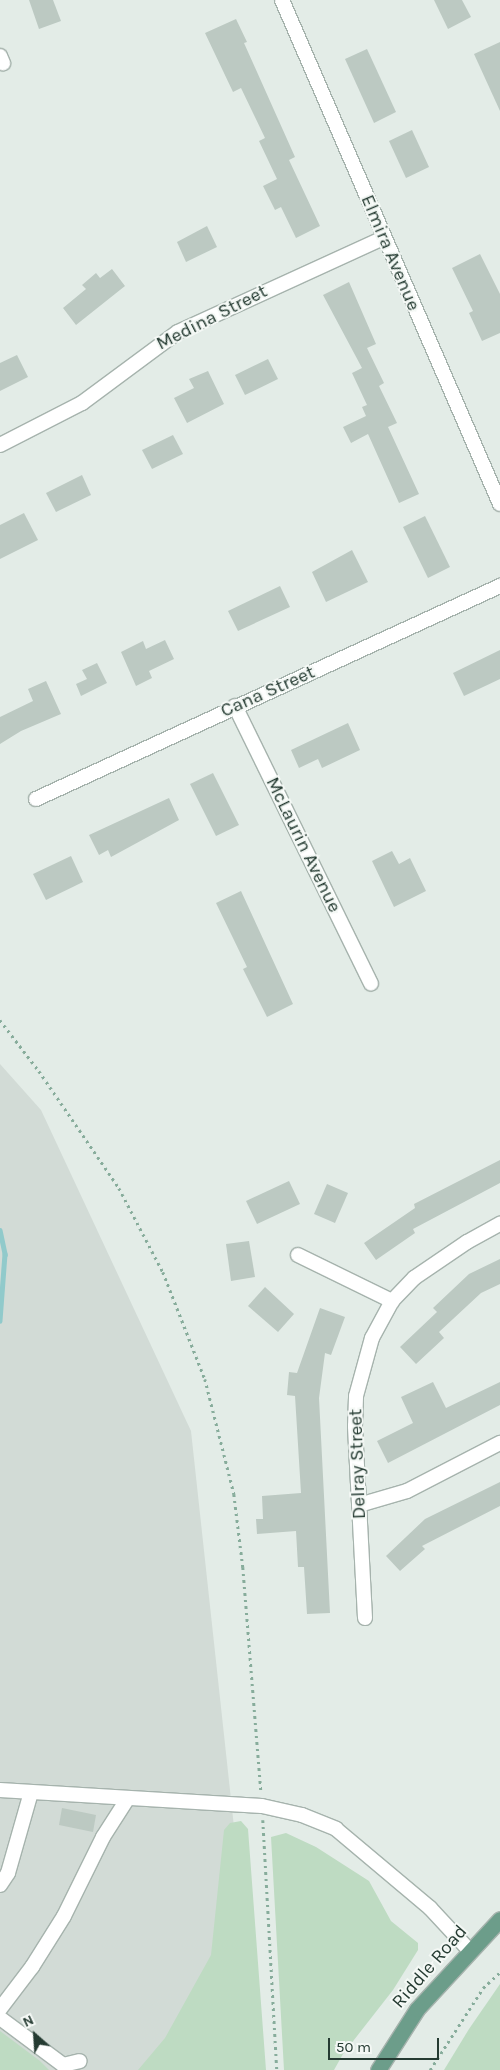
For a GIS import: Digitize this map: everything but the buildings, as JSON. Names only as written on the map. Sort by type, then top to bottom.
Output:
[{"type":"main road","name":"Riddle Road","points":[[378,2070],[417,2009],[469,1950],[500,1919]]},
{"type":"street","name":"Elmira Avenue","points":[[282,0],[382,238],[500,504]]},
{"type":"street","name":"Medina Street","points":[[0,446],[82,403],[178,332],[382,238]]},
{"type":"street","name":"Cana Street","points":[[36,799],[500,586]]},
{"type":"street","name":"McLaurin Avenue","points":[[235,706],[370,984]]},
{"type":"street","name":"Delray Street","points":[[365,1618],[356,1396],[372,1338],[392,1300],[430,1266],[500,1224]]},
{"type":"street","points":[[298,1255],[392,1300]]},
{"type":"street","points":[[359,1505],[407,1491],[500,1443]]},
{"type":"street","points":[[0,1790],[262,1806],[302,1815],[336,1829],[430,1908],[469,1950]]},
{"type":"street","points":[[0,1885],[8,1873],[31,1792]]},
{"type":"street","points":[[0,2010],[55,1930],[103,1838],[128,1798]]},
{"type":"street","points":[[0,2018],[62,2065],[80,2061]]},
{"type":"path","points":[[0,1020],[39,1071],[119,1188],[163,1272],[205,1379],[234,1494],[242,1558],[262,1806],[277,2070]]},
{"type":"path","points":[[430,2070],[483,1988],[500,1972]]},
{"type":"shaded area","points":[[0,1064],[41,1110],[191,1431],[253,2002],[161,2070],[0,2070]]},
{"type":"green space","points":[[241,1821],[248,1829],[266,2070],[138,2070],[165,2038],[211,1955],[224,1830],[230,1823]]},
{"type":"green space","points":[[286,1833],[316,1847],[369,1881],[391,1921],[418,1943],[418,1950],[393,1990],[343,2054],[334,2070],[284,2070],[271,1837]]},
{"type":"green space","points":[[500,1984],[500,2070],[444,2070],[469,2029]]},
{"type":"green space","points":[[0,2031],[40,2061],[49,2070],[0,2070]]},
{"type":"waterway","points":[[0,1230],[5,1254],[0,1321]]}]
